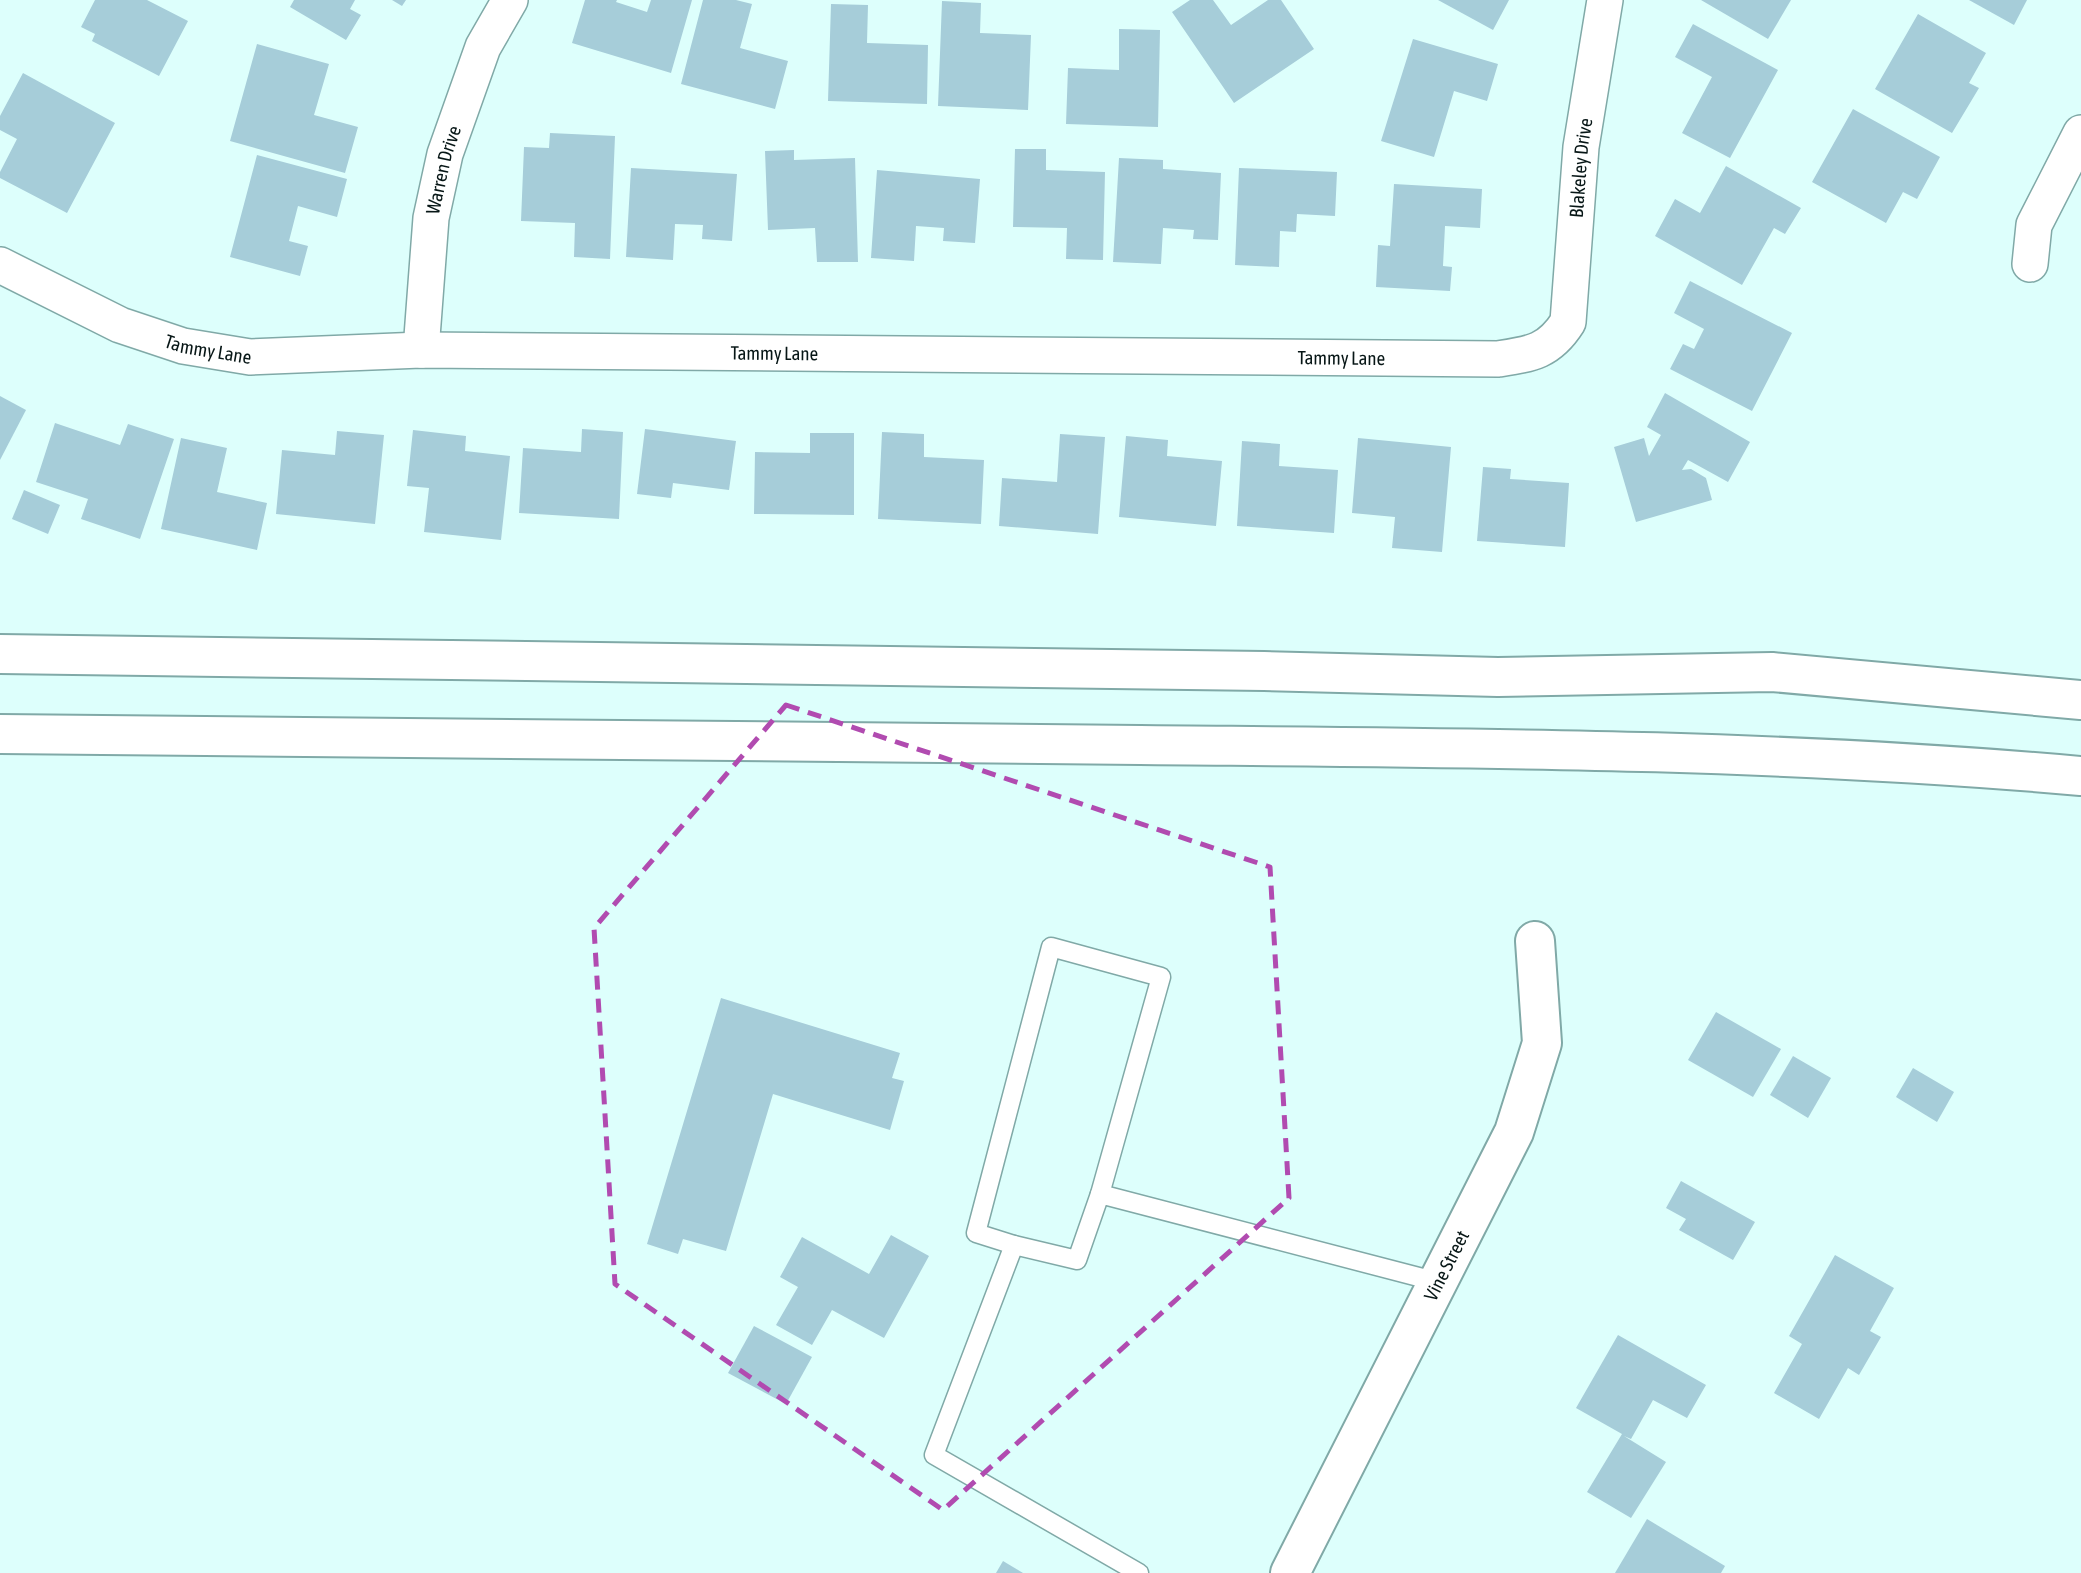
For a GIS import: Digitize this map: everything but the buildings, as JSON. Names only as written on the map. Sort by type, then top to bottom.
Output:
[{"type":"main road","points":[[0,654],[1264,671],[1498,677],[1772,672],[2081,699]]},
{"type":"main road","points":[[0,734],[1715,753],[1831,758],[2081,776]]},
{"type":"main road","name":"Vine Street","points":[[1290,1573],[1514,1132],[1542,1043],[1535,941]]},
{"type":"street","name":"Warren Drive","points":[[421,351],[431,218],[445,154],[483,47],[510,0]]},
{"type":"street","name":"Blakeley Drive","points":[[1559,336],[1568,322],[1571,306],[1571,262],[1581,147],[1605,0]]},
{"type":"street","points":[[2030,264],[2035,225],[2081,133]]},
{"type":"street","name":"Tammy Lane","points":[[0,265],[120,325],[183,346],[250,357],[421,351],[1498,359],[1531,354],[1547,347],[1559,336]]},
{"type":"lane","points":[[1051,947],[1161,978],[1100,1194],[1077,1260],[976,1233],[1051,947]]},
{"type":"lane","points":[[1100,1194],[1438,1282]]},
{"type":"lane","points":[[1014,1245],[934,1455],[1139,1573]]},
{"type":"highlighted area","points":[[786,705],[1270,867],[1289,1198],[943,1510],[615,1284],[594,928]]}]
